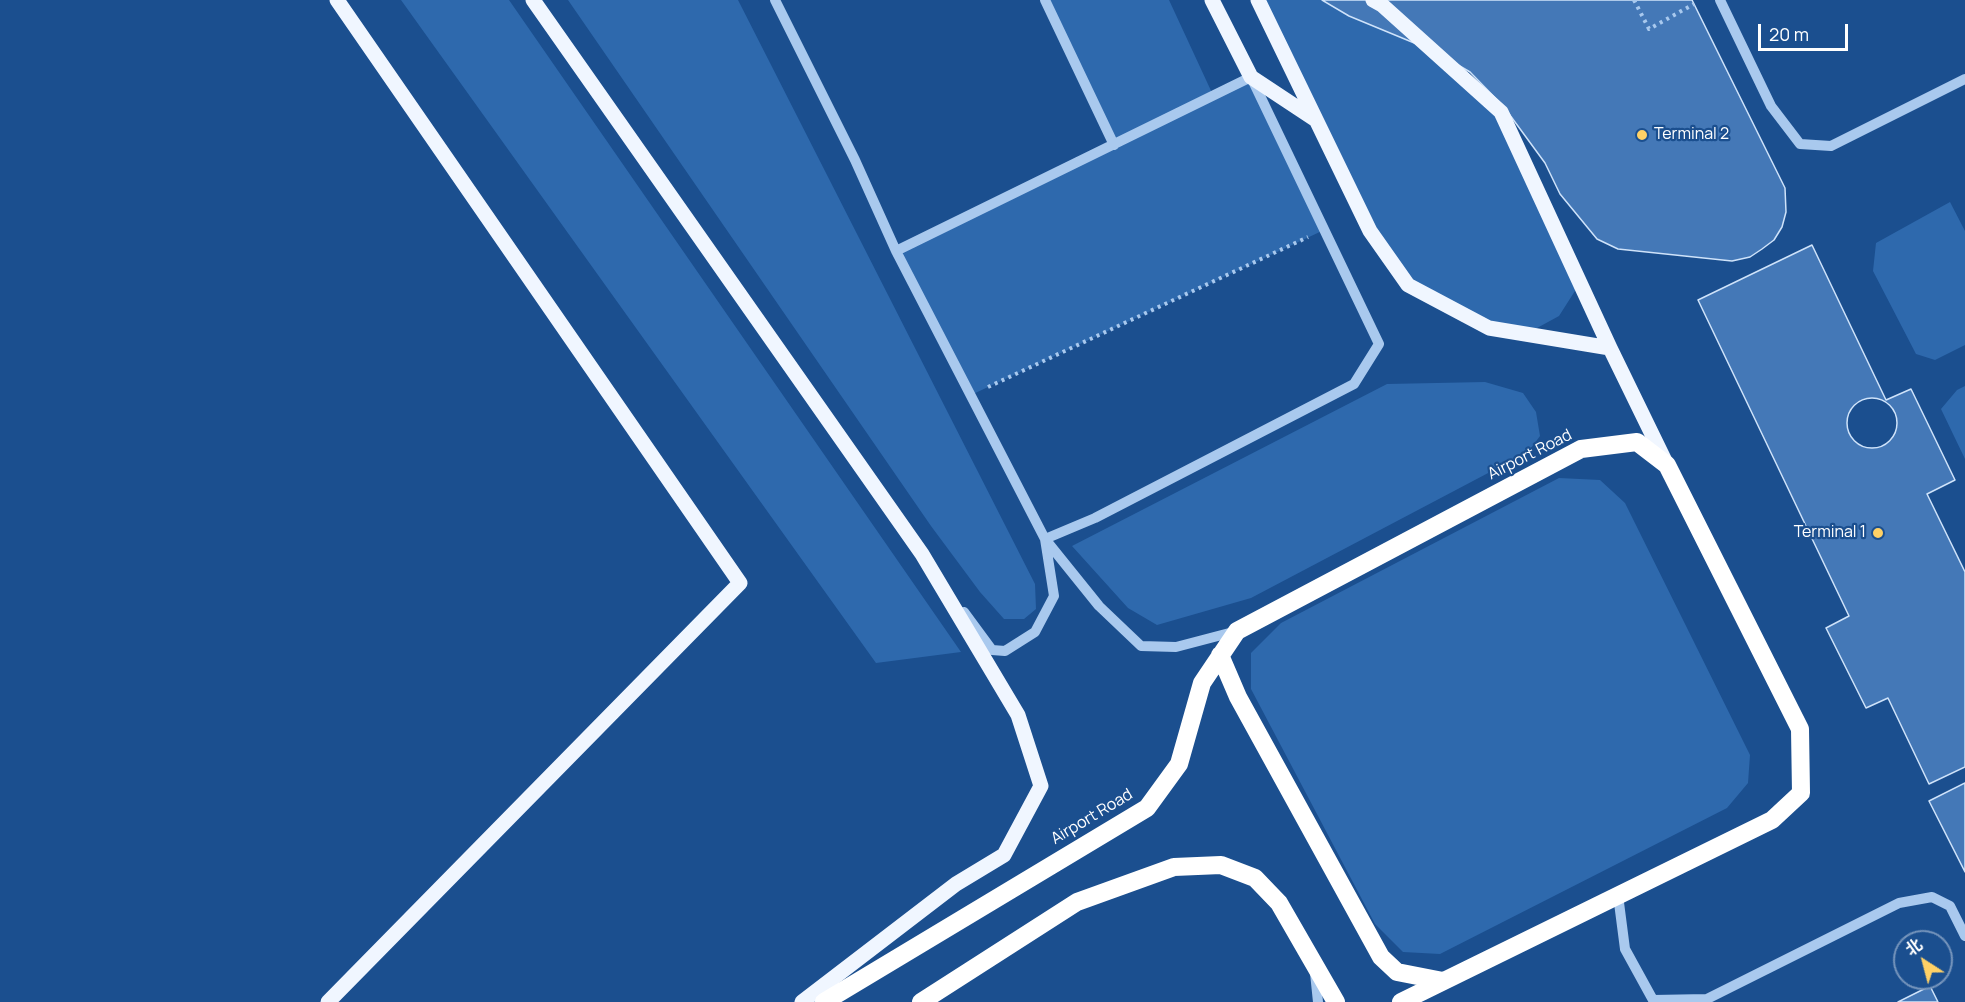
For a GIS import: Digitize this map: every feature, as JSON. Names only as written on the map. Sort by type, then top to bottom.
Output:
[{"type":"highway","name":"Airport Road","points":[[824,1002],[1147,808],[1179,764],[1202,683],[1238,631],[1581,449],[1637,442],[1667,465],[1800,729],[1801,793],[1773,820],[1401,1002]]},
{"type":"highway","points":[[1220,655],[1238,698],[1382,957],[1397,972],[1443,981]]},
{"type":"highway","points":[[921,1002],[1077,903],[1174,867],[1221,865],[1254,878],[1280,903],[1314,967],[1336,1002]]},
{"type":"main road","points":[[328,1002],[740,583],[337,0]]},
{"type":"main road","points":[[533,0],[922,554],[1018,714],[1041,786],[1004,855],[956,884],[802,1002]]},
{"type":"main road","points":[[1212,0],[1251,77],[1316,120]]},
{"type":"main road","points":[[1258,0],[1370,231],[1408,285],[1489,328],[1610,348]]},
{"type":"main road","points":[[1373,0],[1383,5],[1501,112],[1667,465]]},
{"type":"lane","points":[[775,0],[855,160],[896,251],[1045,539],[1099,606],[1141,646],[1176,647],[1238,631]]},
{"type":"lane","points":[[1045,0],[1114,145]]},
{"type":"lane","points":[[1720,0],[1772,106],[1800,144],[1831,146],[1965,79]]},
{"type":"lane","points":[[896,251],[1251,77],[1379,344],[1354,384],[1095,518],[1045,539]]},
{"type":"lane","points":[[922,554],[992,650],[1005,651],[1035,632],[1054,596],[1045,539]]},
{"type":"lane","points":[[1618,896],[1625,949],[1653,1001],[1707,999],[1899,903],[1932,897],[1950,906],[1965,936]]},
{"type":"lane","points":[[1314,967],[1318,1002]]},
{"type":"path","points":[[1634,0],[1649,29],[1694,4]]},
{"type":"path","points":[[971,395],[1324,230]]},
{"type":"shaded area","points":[[401,0],[509,0],[961,652],[876,663]]},
{"type":"shaded area","points":[[568,0],[738,0],[1035,584],[1036,609],[1024,619],[1004,619],[980,592],[931,526]]},
{"type":"shaded area","points":[[1045,0],[1169,0],[1213,95],[1251,77],[1324,230],[971,395],[896,251],[1114,145]]},
{"type":"shaded area","points":[[1258,0],[1373,0],[1501,112],[1580,283],[1559,316],[1526,334],[1489,328],[1408,285],[1370,231]]},
{"type":"shaded area","points":[[1950,202],[1965,231],[1965,345],[1935,360],[1916,354],[1873,271],[1876,243]]},
{"type":"shaded area","points":[[1485,382],[1523,393],[1536,412],[1540,436],[1528,452],[1251,598],[1157,625],[1128,608],[1072,546],[1387,384]]},
{"type":"shaded area","points":[[1965,386],[1965,459],[1941,409],[1957,390]]},
{"type":"shaded area","points":[[1559,478],[1600,480],[1625,503],[1750,755],[1748,783],[1727,808],[1440,954],[1403,952],[1375,924],[1251,689],[1251,653],[1281,623]]},
{"type":"building","name":"Terminal 2","points":[[1322,0],[1692,0],[1785,188],[1786,212],[1782,227],[1774,240],[1762,249],[1750,257],[1732,261],[1618,249],[1597,239],[1560,194],[1545,163],[1504,107],[1470,72],[1436,52],[1349,16]]},
{"type":"building","name":"Terminal 1","points":[[1812,245],[1886,400],[1911,389],[1955,480],[1927,494],[1965,572],[1965,767],[1929,784],[1888,698],[1866,708],[1826,628],[1849,616],[1698,300]]},
{"type":"building","points":[[1872,398],[1890,405],[1897,423],[1890,441],[1872,448],[1854,441],[1847,423],[1854,405]]},
{"type":"building","points":[[1965,783],[1965,872],[1929,801]]},
{"type":"building","points":[[1922,990],[1932,990],[1938,1002],[1898,1002]]},
{"type":"place","name":"Terminal 2","points":[[1642,135]]},
{"type":"place","name":"Terminal 1","points":[[1878,533]]}]
